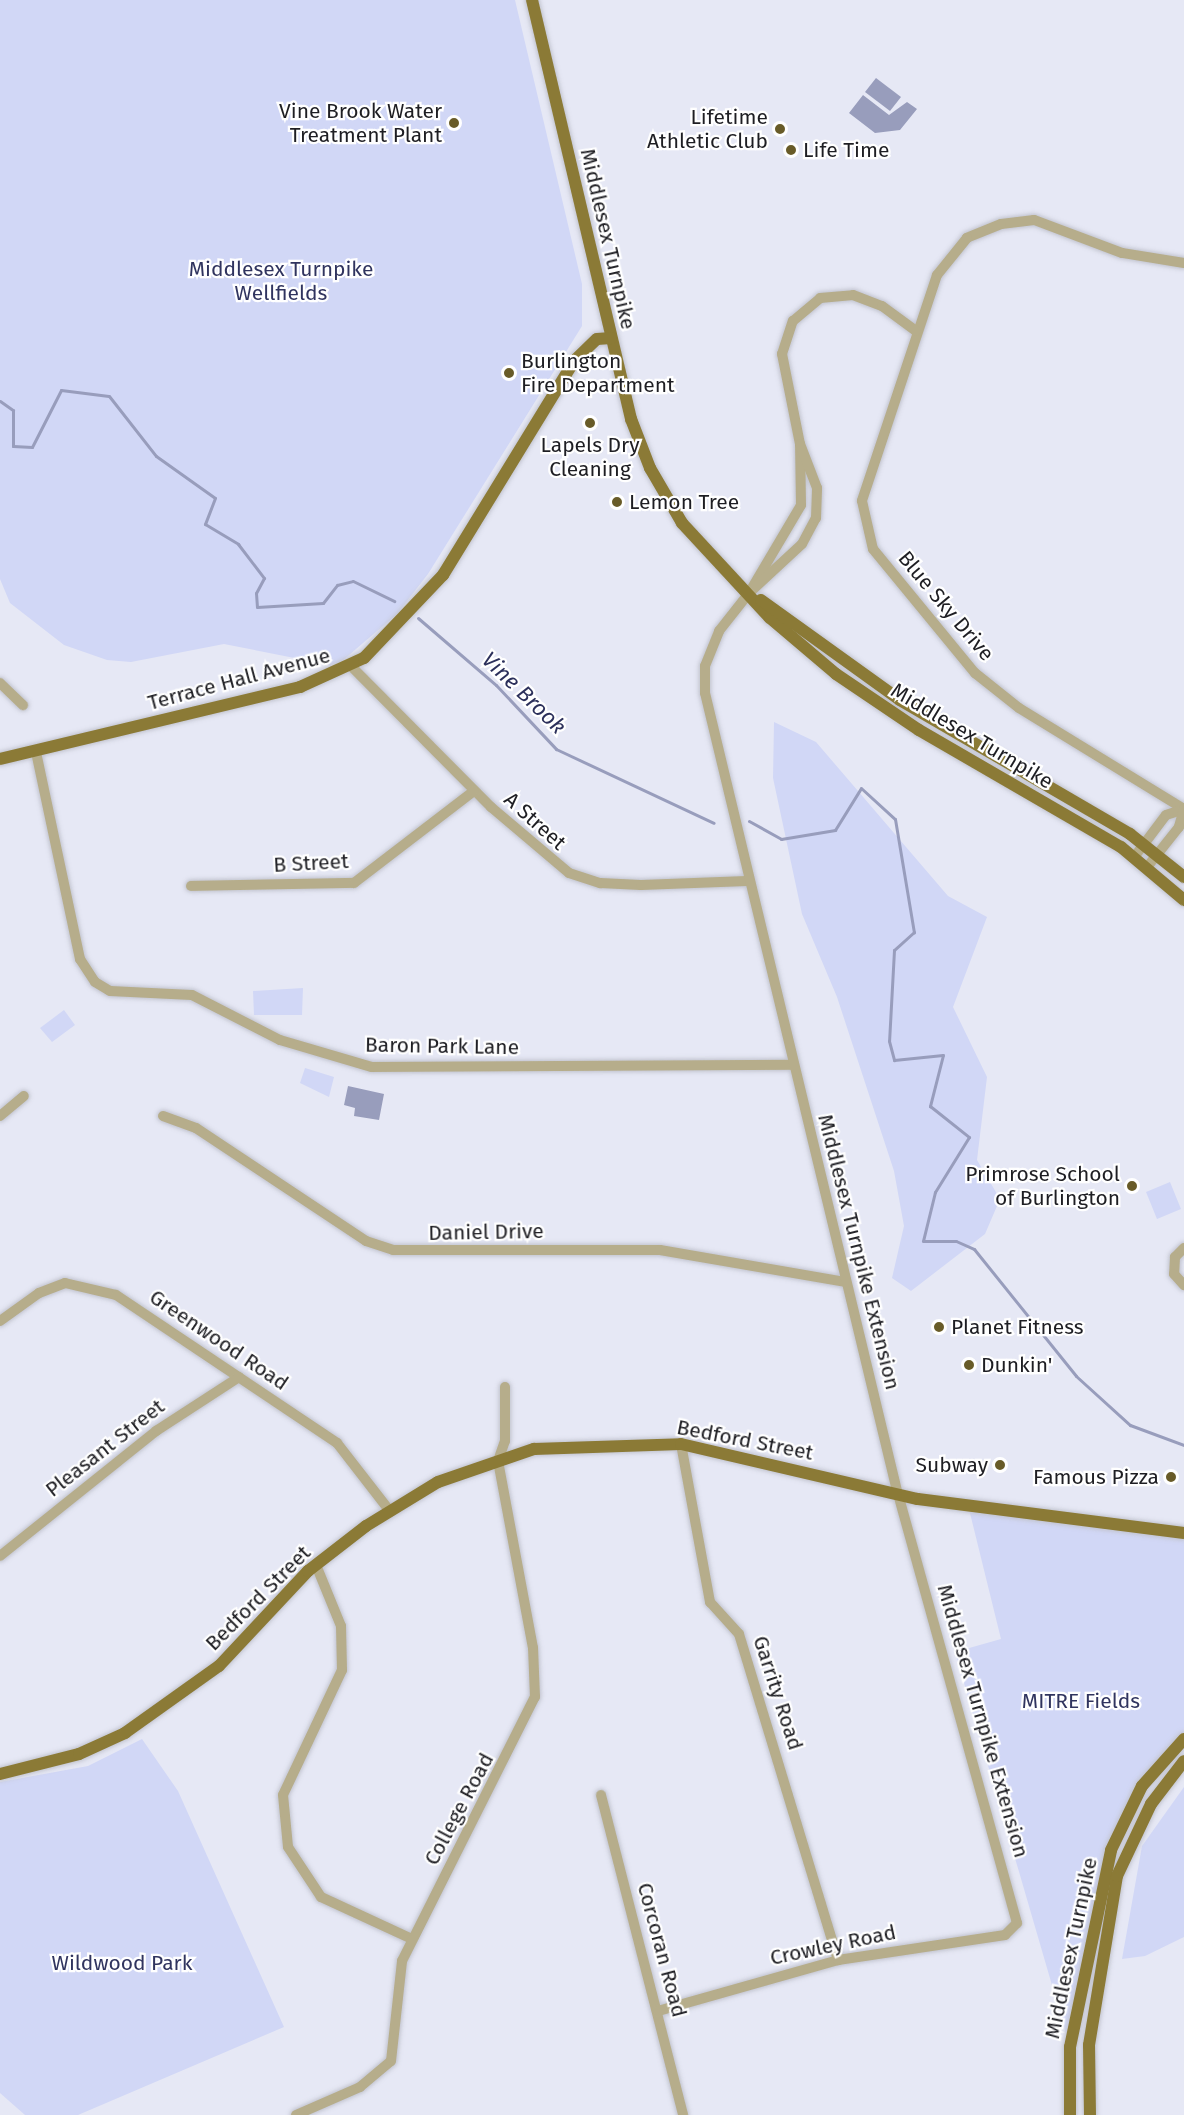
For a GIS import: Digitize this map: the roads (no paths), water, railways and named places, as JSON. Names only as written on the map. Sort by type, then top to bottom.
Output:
[{"type":"main road","name":"Middlesex Turnpike","points":[[532,0],[636,435],[656,480],[693,537],[796,642],[878,703],[1134,856],[1184,900]]},
{"type":"main road","name":"Terrace Hall Avenue","points":[[0,759],[300,687],[351,666],[403,621],[443,575],[575,360],[597,339],[611,338]]},
{"type":"main road","name":"Middlesex Turnpike","points":[[749,593],[900,700],[1144,843],[1184,877]]},
{"type":"main road","name":"Bedford Street","points":[[0,1774],[92,1749],[152,1716],[219,1666],[316,1565],[389,1510],[438,1482],[498,1461],[578,1444],[681,1444],[898,1495],[1184,1533]]},
{"type":"main road","name":"Middlesex Turnpike","points":[[1070,2115],[1070,2047],[1111,1850],[1142,1786],[1184,1739]]},
{"type":"main road","name":"Middlesex Turnpike","points":[[1090,2115],[1089,2045],[1117,1876],[1150,1804],[1184,1761]]},
{"type":"street","name":"Blue Sky Drive","points":[[1184,263],[1122,253],[1034,220],[1001,224],[956,248],[937,275],[863,486],[863,518],[873,549],[940,636],[996,690],[1184,809]]},
{"type":"street","points":[[749,593],[798,516],[804,483],[800,444],[782,354],[788,331],[801,310],[820,298],[853,295],[882,306],[916,331]]},
{"type":"street","points":[[749,593],[802,544],[816,518],[817,488],[800,444]]},
{"type":"street","name":"Middlesex Turnpike Extension","points":[[749,593],[719,631],[704,679],[747,881],[898,1495],[996,1838],[1016,1926]]},
{"type":"street","name":"A Street","points":[[351,666],[474,791],[545,857],[580,878],[671,885],[747,881]]},
{"type":"street","points":[[0,683],[23,705]]},
{"type":"street","name":"Baron Park Lane","points":[[36,752],[80,959],[96,982],[111,991],[192,995],[301,1049],[372,1067],[793,1065]]},
{"type":"street","name":"B Street","points":[[192,886],[354,883],[474,791]]},
{"type":"street","points":[[1134,856],[1166,815],[1184,810],[1179,827],[1148,866]]},
{"type":"street","points":[[0,1116],[24,1096]]},
{"type":"street","name":"Daniel Drive","points":[[163,1116],[196,1128],[366,1240],[393,1250],[678,1251],[846,1282]]},
{"type":"street","points":[[1184,1248],[1175,1257],[1174,1274],[1184,1285]]},
{"type":"street","name":"Greenwood Road","points":[[0,1321],[51,1287],[81,1283],[116,1294],[337,1443],[389,1510]]},
{"type":"street","name":"Pleasant Street","points":[[0,1556],[156,1431],[239,1377]]},
{"type":"street","points":[[498,1461],[505,1441],[505,1387]]},
{"type":"street","name":"Garrity Road","points":[[681,1444],[710,1602],[739,1634],[838,1960]]},
{"type":"street","name":"College Road","points":[[296,2115],[360,2088],[391,2061],[399,1973],[412,1939],[512,1751],[535,1697],[533,1648],[498,1461]]},
{"type":"street","points":[[316,1565],[341,1626],[342,1670],[283,1795],[285,1839],[294,1863],[321,1898],[412,1939]]},
{"type":"street","name":"Corcoran Road","points":[[601,1795],[683,2115]]},
{"type":"street","name":"Crowley Road","points":[[658,2011],[838,1960],[1005,1935],[1016,1926]]},
{"type":"waterway","name":"Vine Brook","points":[[0,401],[13,410],[13,446],[32,447],[61,390],[109,396],[156,456],[215,498],[205,524],[238,544],[264,578],[256,593],[257,607],[323,603],[337,585],[353,581],[394,601]]},
{"type":"waterway","name":"Vine Brook","points":[[418,618],[496,685],[556,749],[714,823]]},
{"type":"waterway","name":"Vine Brook","points":[[749,821],[781,839],[835,830],[861,788],[895,819],[914,932],[894,950],[889,1041],[894,1060],[943,1055],[930,1106],[969,1137],[935,1192],[923,1241],[956,1241],[974,1249],[1076,1376],[1130,1425],[1184,1445]]},
{"type":"place","name":"Vine Brook Water Treatment Plant","points":[[454,123]]},
{"type":"place","name":"Lifetime Athletic Club","points":[[780,129]]},
{"type":"place","name":"Life Time","points":[[791,150]]},
{"type":"place","name":"Burlington Fire Department","points":[[509,373]]},
{"type":"place","name":"Lapels Dry Cleaning","points":[[590,423]]},
{"type":"place","name":"Lemon Tree","points":[[617,502]]},
{"type":"place","name":"Primrose School of Burlington","points":[[1132,1186]]},
{"type":"place","name":"Planet Fitness","points":[[939,1327]]},
{"type":"place","name":"Dunkin'","points":[[969,1365]]},
{"type":"place","name":"Subway","points":[[1000,1465]]},
{"type":"place","name":"Famous Pizza","points":[[1171,1477]]},
{"type":"park label","name":"Middlesex Turnpike Wellfields","points":[[281,281]]},
{"type":"park label","name":"MITRE Fields","points":[[1081,1701]]},
{"type":"park label","name":"Wildwood Park","points":[[122,1963]]}]
